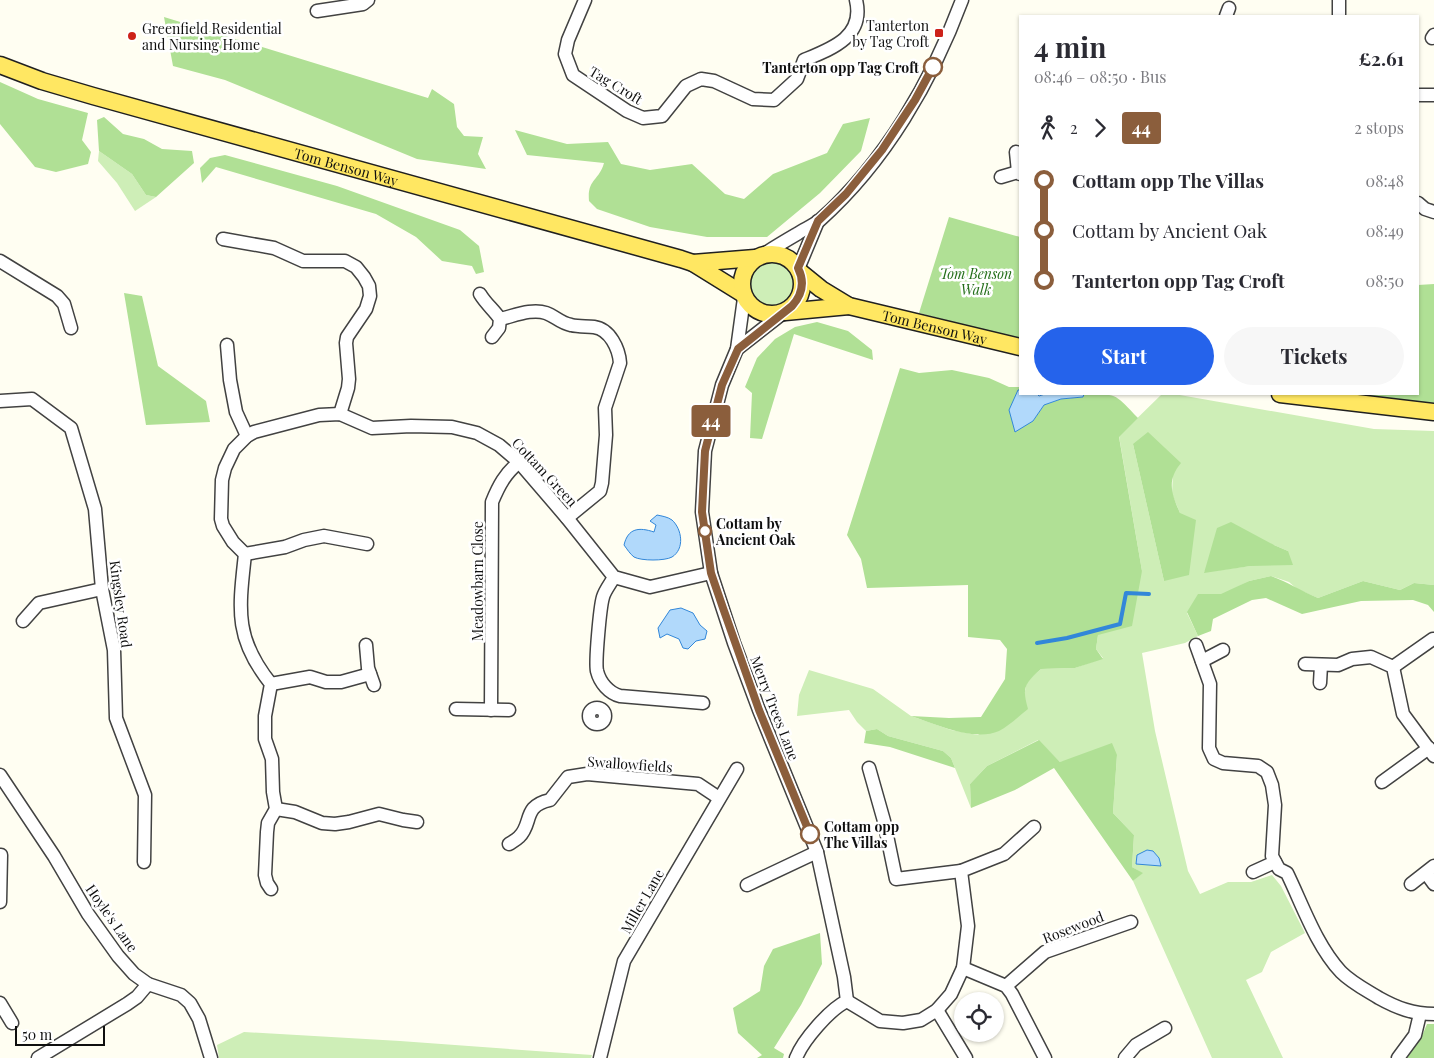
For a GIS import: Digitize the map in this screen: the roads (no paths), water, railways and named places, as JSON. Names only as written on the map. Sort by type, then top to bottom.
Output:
[{"type":"main road","name":"Tom Benson Way","points":[[0,64],[42,81],[93,96],[694,264],[744,296]]},
{"type":"main road","points":[[771,254],[782,255],[799,270],[802,281],[798,299],[784,312],[765,314],[757,311],[744,296],[741,284],[743,274],[748,265],[758,257],[771,254]]},
{"type":"main road","name":"Tom Benson Way","points":[[694,264],[758,257]]},
{"type":"main road","name":"Tom Benson Way","points":[[799,270],[821,289],[849,306],[1019,347]]},
{"type":"main road","name":"Tom Benson Way","points":[[784,312],[849,306]]},
{"type":"main road","points":[[1289,395],[1434,412]]},
{"type":"street","points":[[317,11],[363,4],[368,0]]},
{"type":"street","name":"Tag Croft","points":[[585,0],[568,40],[565,54],[573,75],[627,111],[643,118],[662,116],[686,86],[701,79],[714,82],[753,99],[774,100],[797,79],[804,60],[840,45],[857,22],[856,0]]},
{"type":"street","points":[[758,257],[818,221],[864,173],[900,125],[940,53],[962,0]]},
{"type":"street","points":[[1339,0],[1339,15]]},
{"type":"street","points":[[1419,95],[1434,95]]},
{"type":"street","points":[[1002,177],[1019,173],[1016,152]]},
{"type":"street","points":[[799,270],[818,221]]},
{"type":"street","points":[[223,239],[274,248],[303,261],[345,261],[356,267],[364,277],[369,286],[370,296],[366,309],[347,337],[349,378],[340,414]]},
{"type":"street","points":[[0,261],[57,296],[64,304],[71,328]]},
{"type":"street","points":[[480,294],[500,320],[499,328],[492,337]]},
{"type":"street","name":"Merry Trees Lane","points":[[744,296],[738,349],[722,385],[705,451],[702,512],[711,573],[759,710],[817,852],[844,977],[847,1001]]},
{"type":"street","points":[[500,320],[534,311],[547,313],[560,322],[597,327],[610,336],[619,356],[620,363],[605,408],[606,435],[600,491],[567,518]]},
{"type":"street","name":"Merry Trees Lane","points":[[738,349],[784,312]]},
{"type":"street","points":[[227,346],[230,380],[236,412],[247,436]]},
{"type":"street","name":"Kingsley Road","points":[[0,401],[32,399],[70,428],[95,509],[102,589],[114,650],[116,718],[145,795],[144,862]]},
{"type":"street","name":"Cottam Green","points":[[245,554],[223,526],[220,510],[222,480],[225,468],[234,450],[247,436],[262,429],[319,415],[340,414],[372,428],[411,426],[452,427],[477,433],[499,445],[519,462],[614,577]]},
{"type":"street","name":"Meadowbarn Close","points":[[491,710],[492,502],[499,484],[519,462]]},
{"type":"street","points":[[271,889],[265,875],[267,832],[268,823],[276,809],[273,792],[272,759],[265,739],[265,716],[271,684],[258,668],[250,652],[243,630],[240,597],[245,554],[285,547],[304,540],[324,536],[367,544]]},
{"type":"street","points":[[703,702],[620,696],[604,686],[597,671],[600,608],[604,595],[614,577],[650,586],[711,573]]},
{"type":"street","points":[[23,621],[39,603],[102,589]]},
{"type":"street","points":[[1394,667],[1433,639]]},
{"type":"street","points":[[271,684],[310,678],[326,682],[372,679],[366,645]]},
{"type":"street","points":[[1196,645],[1210,684],[1209,748],[1214,759],[1223,763],[1258,766],[1267,772],[1272,785],[1275,805],[1272,856],[1279,869],[1287,874],[1328,956],[1342,973],[1359,986],[1396,1008],[1420,1014],[1434,1014]]},
{"type":"street","points":[[1202,661],[1223,650]]},
{"type":"street","points":[[1305,664],[1338,665],[1352,659],[1370,657],[1394,667]]},
{"type":"street","points":[[1320,683],[1321,665]]},
{"type":"street","points":[[1382,782],[1431,752],[1403,714],[1394,667]]},
{"type":"street","points":[[602,710],[614,694]]},
{"type":"street","points":[[456,709],[509,710]]},
{"type":"street","points":[[868,768],[884,822],[896,879],[961,870],[1004,854],[1034,827]]},
{"type":"street","name":"Miller Lane","points":[[600,1058],[624,961],[737,769]]},
{"type":"street","name":"Swallowfields","points":[[508,844],[520,836],[532,809],[540,802],[550,800],[568,777],[587,774],[698,784],[720,798]]},
{"type":"street","name":"Hoyle's Lane","points":[[0,775],[54,856],[88,914],[118,956],[134,974],[148,984],[181,995],[190,1003],[202,1027],[210,1058]]},
{"type":"street","points":[[276,809],[295,812],[322,823],[349,822],[379,814],[417,822]]},
{"type":"street","points":[[747,885],[817,852]]},
{"type":"street","points":[[0,902],[1,855]]},
{"type":"street","points":[[1253,872],[1275,862]]},
{"type":"street","points":[[796,1058],[811,1035],[837,1006],[847,1001],[880,1021],[903,1023],[921,1020],[937,1010],[951,994],[963,968],[968,926],[961,870]]},
{"type":"street","points":[[1411,884],[1430,870],[1434,884]]},
{"type":"street","name":"Rosewood","points":[[1006,986],[1045,952],[1130,922]]},
{"type":"street","points":[[963,968],[1006,986],[1045,1058]]},
{"type":"street","points":[[38,1058],[127,1004],[137,997],[148,984]]},
{"type":"street","points":[[0,1003],[12,1023]]},
{"type":"street","points":[[937,1010],[966,1058]]},
{"type":"street","points":[[1398,1058],[1415,1035],[1420,1014]]},
{"type":"street","points":[[1125,1058],[1136,1045],[1165,1028]]},
{"type":"water","points":[[1018,390],[1019,395],[1084,395],[1083,397],[1061,399],[1044,405],[1033,421],[1015,432],[1009,410]]},
{"type":"water","points":[[657,515],[669,518],[678,528],[681,539],[679,549],[672,557],[659,560],[634,557],[624,545],[628,535],[639,529],[654,532],[656,525],[650,521]]},
{"type":"water","points":[[681,608],[693,613],[700,625],[707,631],[705,639],[696,641],[688,649],[683,648],[679,639],[667,634],[660,638],[658,628],[670,610]]},
{"type":"water","points":[[1147,850],[1153,851],[1159,858],[1161,866],[1136,864],[1137,855]]},
{"type":"waterway","points":[[1037,643],[1067,638],[1120,624],[1126,593],[1149,594]]},
{"type":"place","name":"Tanterton by Tag Croft","points":[[939,33]]},
{"type":"place","name":"Greenfield Residential and Nursing Home","points":[[132,36]]},
{"type":"place","name":"Tanterton opp Tag Croft","points":[[933,67]]},
{"type":"place","name":"Cottam by Ancient Oak","points":[[705,531]]},
{"type":"place","name":"Cottam opp The Villas","points":[[810,834]]},
{"type":"park label","name":"Tom Benson Walk","points":[[976,282]]}]
